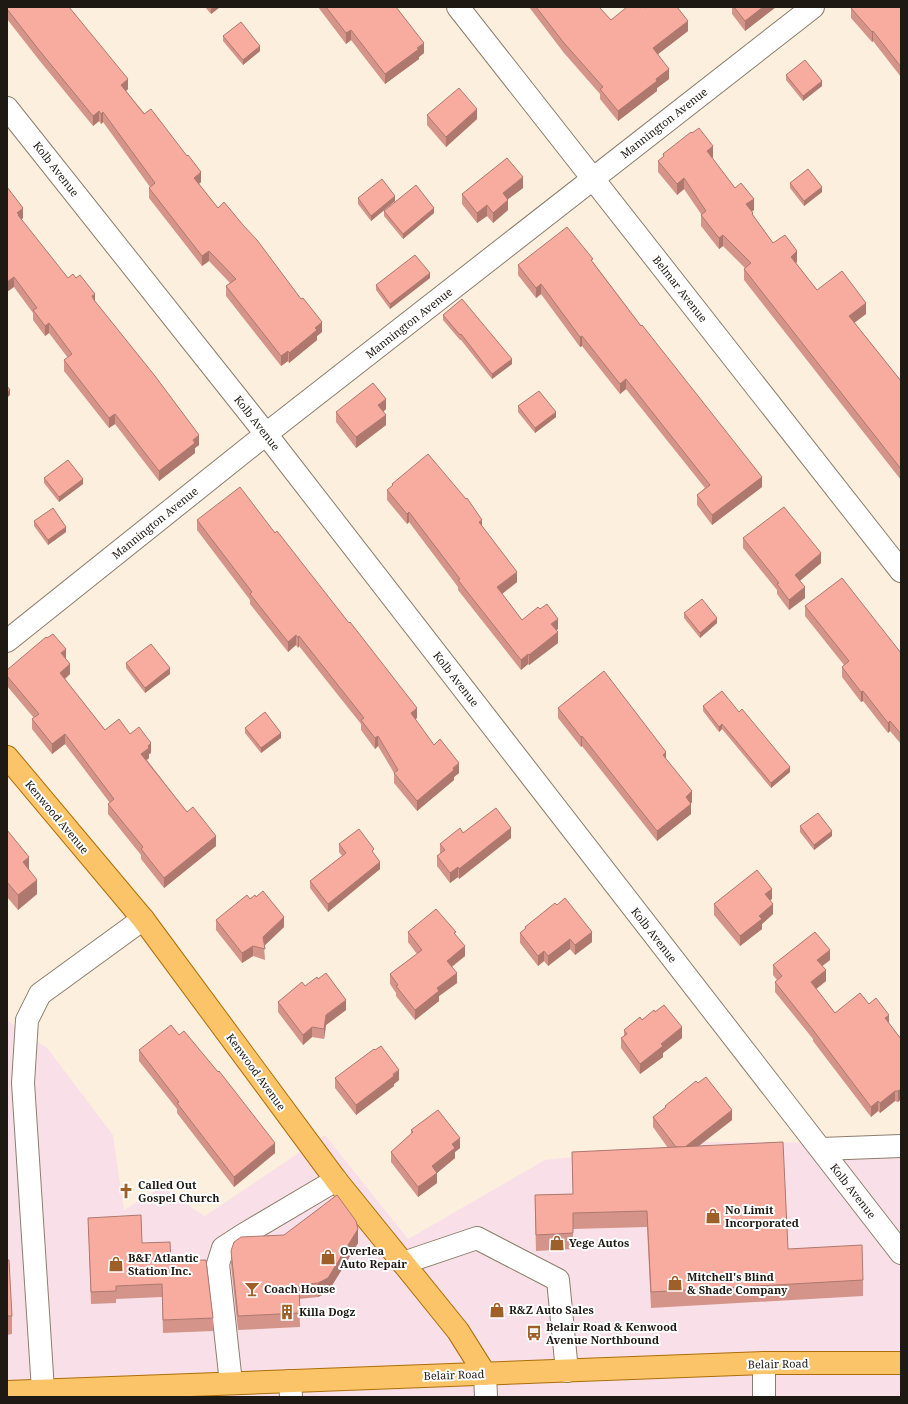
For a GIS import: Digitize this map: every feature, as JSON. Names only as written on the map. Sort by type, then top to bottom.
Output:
[{"type":"main road","name":"Kenwood Avenue","points":[[7,757],[143,919],[336,1180],[458,1330],[485,1374]]},
{"type":"main road","name":"Belair Road","points":[[7,1392],[56,1392],[231,1383],[290,1389],[485,1374],[764,1363],[901,1363]]},
{"type":"street","name":"Belmar Avenue","points":[[458,7],[901,571]]},
{"type":"street","name":"Mannington Avenue","points":[[7,641],[266,434],[813,7]]},
{"type":"street","name":"Kolb Avenue","points":[[7,108],[266,434],[901,1253]]},
{"type":"street","points":[[56,1392],[15,1085],[27,1020],[40,994],[143,919]]},
{"type":"street","points":[[821,1149],[901,1146]]},
{"type":"street","points":[[231,1383],[218,1264],[224,1248],[243,1235],[336,1180]]},
{"type":"street","points":[[403,1263],[477,1238],[558,1280],[567,1371]]},
{"type":"street","points":[[764,1363],[764,1397]]},
{"type":"street","name":"Kenwood Avenue","points":[[485,1374],[486,1397]]},
{"type":"shaded area","points":[[7,1020],[48,1049],[113,1135],[124,1210],[163,1186],[172,1195],[205,1216],[325,1135],[408,1239],[545,1160],[705,1142],[859,1143],[901,1140],[901,1397],[7,1397]]},
{"type":"building","points":[[7,7],[69,7],[128,79],[121,85],[144,114],[151,109],[201,172],[194,178],[218,208],[224,202],[257,240],[301,299],[303,298],[322,322],[315,328],[317,330],[289,353],[288,351],[281,356],[226,286],[236,279],[209,251],[202,256],[149,188],[155,183],[103,112],[101,114],[99,111],[93,116],[39,50]]},
{"type":"building","points":[[326,7],[396,7],[424,43],[417,48],[419,49],[385,74],[351,30],[346,33]]},
{"type":"building","points":[[536,7],[599,7],[611,20],[627,7],[677,7],[688,21],[653,48],[669,69],[656,79],[657,81],[618,111],[600,89],[603,87],[564,43]]},
{"type":"building","points":[[734,7],[763,7],[745,21]]},
{"type":"building","points":[[901,7],[901,67],[873,31],[872,32],[851,8]]},
{"type":"building","points":[[241,22],[260,46],[243,60],[223,36]]},
{"type":"building","points":[[805,60],[822,81],[803,96],[786,75]]},
{"type":"building","points":[[459,88],[477,109],[446,137],[427,115]]},
{"type":"building","points":[[699,128],[713,146],[707,151],[735,188],[741,183],[754,199],[746,204],[773,243],[785,235],[797,251],[791,257],[817,290],[842,271],[866,303],[849,316],[901,381],[901,469],[744,269],[751,263],[723,235],[719,238],[701,215],[706,211],[684,178],[677,184],[658,161],[664,156],[663,154],[691,132],[692,133]]},
{"type":"building","points":[[507,158],[523,177],[503,193],[508,200],[493,213],[487,205],[477,213],[462,194]]},
{"type":"building","points":[[808,169],[822,187],[804,201],[790,183]]},
{"type":"building","points":[[382,179],[395,196],[371,216],[358,198]]},
{"type":"building","points":[[416,185],[434,208],[403,234],[384,211]]},
{"type":"building","points":[[7,187],[23,208],[17,213],[19,214],[18,215],[68,278],[73,274],[76,278],[80,275],[95,294],[92,296],[94,300],[155,376],[199,435],[193,440],[195,443],[159,471],[115,414],[109,418],[64,360],[72,354],[49,323],[45,326],[33,310],[37,308],[14,277],[7,282]]},
{"type":"building","points":[[567,227],[593,259],[591,260],[641,326],[642,325],[762,477],[712,515],[697,495],[710,485],[626,379],[620,384],[582,336],[580,337],[541,284],[536,288],[518,265]]},
{"type":"building","points":[[415,255],[430,273],[390,304],[376,285]]},
{"type":"building","points":[[462,299],[512,359],[492,374],[461,334],[460,335],[443,315]]},
{"type":"building","points":[[373,383],[386,399],[378,405],[386,415],[356,437],[336,412]]},
{"type":"building","points":[[539,391],[556,412],[535,428],[518,406]]},
{"type":"building","points":[[428,454],[466,499],[467,498],[482,520],[479,522],[517,572],[497,587],[522,620],[538,607],[540,609],[547,604],[558,619],[551,624],[558,632],[521,660],[458,580],[460,579],[409,512],[407,514],[387,490],[393,485],[392,484]]},
{"type":"building","points":[[68,460],[83,479],[59,497],[44,478]]},
{"type":"building","points":[[240,487],[275,533],[277,531],[349,623],[350,622],[417,708],[411,713],[434,745],[440,739],[459,763],[453,768],[454,770],[417,801],[394,773],[398,770],[378,736],[375,738],[361,720],[364,718],[299,636],[298,638],[296,635],[288,642],[250,594],[252,592],[197,520]]},
{"type":"building","points":[[784,507],[821,553],[795,575],[805,587],[789,600],[777,584],[779,583],[743,538]]},
{"type":"building","points":[[53,508],[66,527],[48,540],[34,521]]},
{"type":"building","points":[[842,578],[901,653],[901,734],[890,721],[888,723],[842,667],[849,661],[805,606]]},
{"type":"building","points":[[702,599],[717,618],[700,633],[684,613]]},
{"type":"building","points":[[53,634],[66,649],[61,653],[70,664],[60,673],[105,730],[119,719],[130,734],[139,727],[151,743],[148,746],[149,748],[141,754],[187,812],[193,807],[216,836],[164,878],[141,849],[143,847],[108,804],[114,799],[65,734],[52,744],[32,719],[39,714],[7,676],[7,670],[46,637],[47,638]]},
{"type":"building","points":[[151,644],[170,668],[145,688],[126,663]]},
{"type":"building","points":[[604,671],[666,752],[663,755],[692,791],[686,797],[691,804],[657,831],[558,708]]},
{"type":"building","points":[[722,691],[739,712],[742,709],[790,767],[771,783],[722,724],[719,727],[703,706]]},
{"type":"building","points":[[265,712],[281,733],[261,748],[245,728]]},
{"type":"building","points":[[496,808],[511,828],[459,869],[458,867],[450,873],[437,856],[445,850],[440,844],[460,828],[463,833]]},
{"type":"building","points":[[818,813],[832,831],[814,845],[800,826]]},
{"type":"building","points":[[359,829],[374,849],[372,851],[380,862],[328,904],[310,881],[346,853],[339,844]]},
{"type":"building","points":[[7,830],[29,857],[23,862],[37,880],[18,895],[7,882]]},
{"type":"building","points":[[757,870],[772,889],[765,894],[773,904],[759,916],[762,919],[740,936],[714,904]]},
{"type":"building","points":[[263,891],[284,917],[263,937],[265,949],[253,946],[242,953],[216,920],[247,895],[250,899],[255,895],[256,897]]},
{"type":"building","points":[[565,898],[592,932],[575,945],[570,939],[548,956],[544,951],[538,956],[520,933],[526,928],[525,927],[555,903],[557,905]]},
{"type":"building","points":[[436,909],[456,932],[454,933],[465,946],[447,961],[457,973],[437,988],[439,991],[415,1010],[396,986],[398,985],[390,974],[422,950],[408,932]]},
{"type":"building","points":[[815,932],[830,950],[817,960],[826,970],[811,982],[835,1013],[860,993],[869,1004],[876,998],[889,1015],[885,1018],[901,1039],[901,1089],[895,1091],[880,1103],[878,1101],[871,1107],[775,982],[782,976],[773,965]]},
{"type":"building","points":[[326,973],[346,1000],[326,1015],[324,1029],[312,1027],[303,1035],[278,1002],[302,982],[305,986],[317,977],[318,979]]},
{"type":"building","points":[[664,1005],[682,1027],[661,1044],[663,1046],[640,1064],[621,1038],[627,1034],[624,1030],[640,1017],[642,1020],[654,1010],[655,1012]]},
{"type":"building","points":[[171,1025],[179,1035],[184,1031],[218,1072],[219,1071],[275,1143],[234,1177],[177,1103],[179,1102],[139,1050]]},
{"type":"building","points":[[381,1046],[399,1070],[393,1074],[394,1076],[356,1105],[335,1078],[374,1049],[375,1050]]},
{"type":"building","points":[[706,1077],[732,1110],[685,1147],[676,1147],[653,1117],[696,1081],[698,1083]]},
{"type":"building","points":[[438,1110],[460,1138],[452,1144],[455,1148],[432,1166],[437,1173],[418,1187],[391,1152],[413,1132],[411,1130]]},
{"type":"building","points":[[783,1142],[788,1249],[862,1245],[863,1280],[651,1292],[647,1211],[573,1213],[573,1233],[536,1235],[535,1195],[573,1194],[572,1152]]},
{"type":"building","points":[[337,1195],[356,1221],[358,1229],[328,1278],[318,1283],[299,1285],[300,1313],[238,1316],[231,1251],[234,1242],[241,1237],[284,1235]]},
{"type":"building","points":[[141,1215],[142,1243],[170,1242],[171,1261],[206,1260],[213,1318],[163,1320],[162,1284],[116,1286],[116,1291],[91,1292],[88,1218]]},
{"type":"building","points":[[7,1260],[9,1260],[12,1316],[7,1316]]},
{"type":"place","name":"Called Out Gospel Church","points":[[126,1191]]},
{"type":"place","name":"No Limit Incorporated","points":[[713,1216]]},
{"type":"place","name":"Yege Autos","points":[[557,1243]]},
{"type":"place","name":"Overlea Auto Repair","points":[[328,1257]]},
{"type":"place","name":"B&F Atlantic Station Inc.","points":[[116,1264]]},
{"type":"place","name":"Mitchell's Blind & Shade Company","points":[[675,1283]]},
{"type":"place","name":"Coach House","points":[[252,1289]]},
{"type":"place","name":"R&Z Auto Sales","points":[[497,1310]]},
{"type":"place","name":"Killa Dogz","points":[[287,1312]]},
{"type":"place","name":"Belair Road & Kenwood Avenue Northbound","points":[[534,1333]]}]
